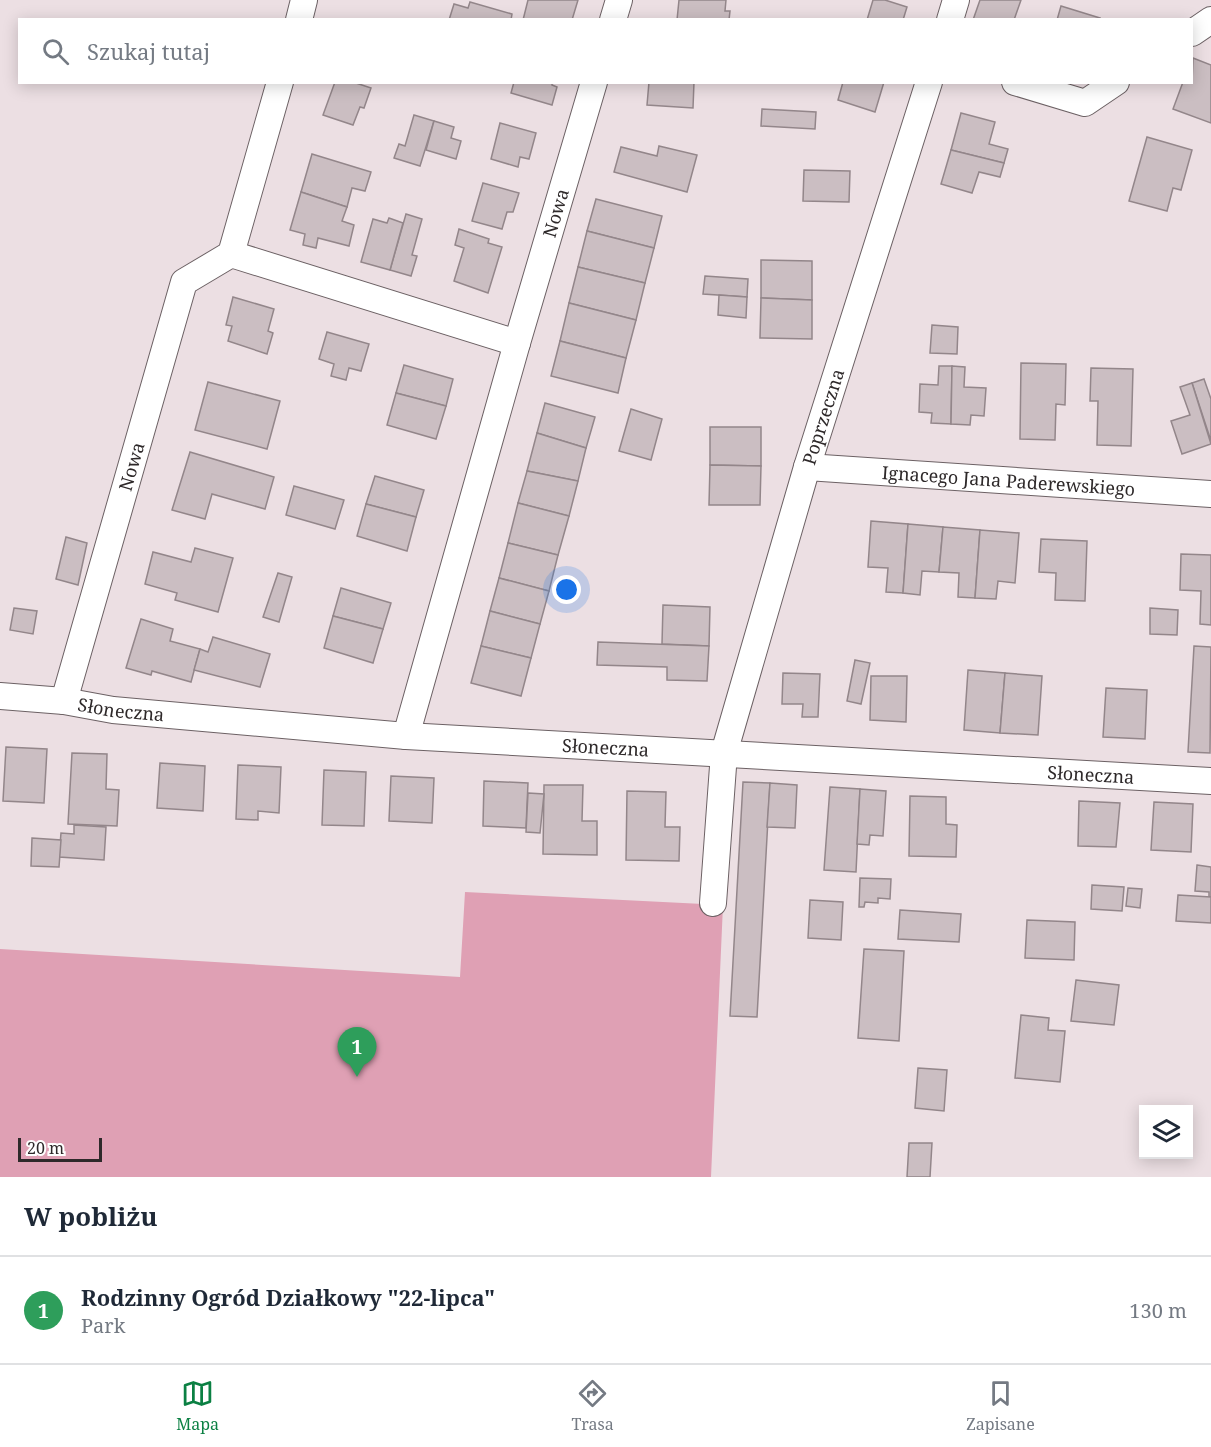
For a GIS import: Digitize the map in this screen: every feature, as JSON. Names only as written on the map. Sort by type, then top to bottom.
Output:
[{"type":"street","points":[[299,18],[304,0]]},
{"type":"street","points":[[614,18],[619,0]]},
{"type":"street","points":[[951,18],[956,0]]},
{"type":"street","points":[[1193,32],[1211,20]]},
{"type":"street","points":[[279,84],[231,254],[517,343]]},
{"type":"street","name":"Nowa","points":[[406,736],[517,343],[593,84]]},
{"type":"street","name":"Poprzeczna","points":[[713,903],[724,753],[807,467],[928,84]]},
{"type":"street","points":[[1022,84],[1085,103],[1113,84]]},
{"type":"street","name":"Nowa","points":[[64,701],[184,282],[231,254]]},
{"type":"street","name":"Ignacego Jana Paderewskiego","points":[[807,467],[1211,494]]},
{"type":"street","name":"Słoneczna","points":[[0,696],[64,701],[124,711],[406,736],[1211,781]]},
{"type":"shaded area","points":[[465,892],[723,905],[711,1177],[0,1177],[0,949],[460,977]]},
{"type":"building","points":[[528,0],[578,0],[573,18],[524,18]]},
{"type":"building","points":[[679,0],[726,0],[725,11],[730,11],[729,18],[677,18]]},
{"type":"building","points":[[873,0],[885,0],[907,7],[904,18],[868,18]]},
{"type":"building","points":[[980,0],[1021,0],[1015,18],[974,18]]},
{"type":"building","points":[[470,2],[512,14],[511,18],[450,18],[454,4],[468,8]]},
{"type":"building","points":[[1061,6],[1100,18],[1058,18]]},
{"type":"building","points":[[1193,58],[1211,65],[1211,123],[1173,109],[1182,84],[1193,84]]},
{"type":"building","points":[[334,84],[359,84],[371,88],[364,108],[360,107],[353,125],[323,115]]},
{"type":"building","points":[[513,84],[552,84],[557,87],[552,105],[511,93]]},
{"type":"building","points":[[649,84],[694,84],[693,108],[647,105]]},
{"type":"building","points":[[842,84],[883,84],[875,112],[838,100]]},
{"type":"building","points":[[762,109],[816,112],[815,129],[761,126]]},
{"type":"building","points":[[961,113],[995,122],[989,144],[1008,149],[1004,163],[951,150]]},
{"type":"building","points":[[414,115],[434,121],[420,166],[394,158],[399,144],[405,146]]},
{"type":"building","points":[[434,121],[454,127],[451,138],[461,141],[456,159],[426,150]]},
{"type":"building","points":[[500,123],[536,133],[529,159],[520,157],[518,167],[491,159]]},
{"type":"building","points":[[1147,137],[1192,150],[1181,190],[1173,188],[1167,211],[1129,201]]},
{"type":"building","points":[[659,146],[697,155],[687,192],[614,172],[621,147],[657,156]]},
{"type":"building","points":[[951,150],[1004,163],[1000,177],[979,172],[972,193],[941,184]]},
{"type":"building","points":[[312,154],[371,172],[365,191],[352,188],[347,207],[301,192]]},
{"type":"building","points":[[804,170],[850,171],[849,202],[803,201]]},
{"type":"building","points":[[483,183],[519,193],[513,212],[507,212],[502,229],[472,221]]},
{"type":"building","points":[[301,192],[347,207],[342,221],[354,225],[349,246],[318,238],[316,248],[303,245],[305,234],[290,230]]},
{"type":"building","points":[[596,199],[662,216],[654,248],[587,231]]},
{"type":"building","points":[[406,214],[422,219],[412,255],[417,256],[411,276],[390,270]]},
{"type":"building","points":[[389,218],[403,223],[390,270],[361,262],[373,219],[387,223]]},
{"type":"building","points":[[459,229],[489,239],[488,243],[502,247],[488,293],[454,281],[464,248],[455,245]]},
{"type":"building","points":[[587,231],[654,248],[645,283],[578,267]]},
{"type":"building","points":[[761,260],[812,261],[812,300],[761,298]]},
{"type":"building","points":[[578,267],[645,283],[636,320],[569,303]]},
{"type":"building","points":[[705,276],[748,279],[747,297],[703,294]]},
{"type":"building","points":[[719,295],[747,297],[746,318],[718,315]]},
{"type":"building","points":[[233,297],[274,309],[268,331],[273,333],[267,354],[228,341],[232,326],[226,325]]},
{"type":"building","points":[[761,298],[812,300],[812,339],[760,338]]},
{"type":"building","points":[[569,303],[636,320],[626,358],[560,341]]},
{"type":"building","points":[[932,325],[958,327],[957,354],[930,353]]},
{"type":"building","points":[[327,332],[369,344],[361,371],[349,368],[346,380],[331,376],[334,364],[319,359]]},
{"type":"building","points":[[560,341],[626,358],[618,393],[551,376]]},
{"type":"building","points":[[1021,363],[1066,364],[1065,405],[1056,404],[1055,440],[1020,439]]},
{"type":"building","points":[[404,365],[453,379],[446,406],[396,393]]},
{"type":"building","points":[[939,366],[952,366],[951,424],[931,423],[932,413],[919,412],[920,384],[938,385]]},
{"type":"building","points":[[952,366],[965,367],[964,387],[986,388],[984,416],[971,415],[970,425],[951,424]]},
{"type":"building","points":[[1091,368],[1133,369],[1131,446],[1097,445],[1098,401],[1090,401]]},
{"type":"building","points":[[1204,379],[1211,399],[1211,441],[1192,383]]},
{"type":"building","points":[[208,382],[280,401],[267,449],[195,430]]},
{"type":"building","points":[[1192,383],[1211,444],[1182,454],[1171,421],[1190,415],[1180,387]]},
{"type":"building","points":[[396,393],[446,406],[436,439],[387,425]]},
{"type":"building","points":[[545,403],[595,417],[586,448],[537,433]]},
{"type":"building","points":[[631,409],[662,419],[651,460],[619,451]]},
{"type":"building","points":[[710,427],[761,427],[761,466],[710,465]]},
{"type":"building","points":[[537,433],[586,448],[578,481],[527,471]]},
{"type":"building","points":[[190,452],[274,477],[265,509],[212,494],[205,519],[172,510]]},
{"type":"building","points":[[710,465],[761,466],[760,505],[709,505]]},
{"type":"building","points":[[527,471],[578,481],[569,516],[518,503]]},
{"type":"building","points":[[375,476],[424,490],[416,517],[366,504]]},
{"type":"building","points":[[294,486],[344,500],[335,529],[286,515]]},
{"type":"building","points":[[518,503],[569,516],[558,555],[508,543]]},
{"type":"building","points":[[366,504],[416,517],[407,551],[357,536]]},
{"type":"building","points":[[871,521],[908,524],[903,593],[886,592],[888,568],[868,567]]},
{"type":"building","points":[[908,524],[943,527],[939,572],[922,571],[920,595],[903,593]]},
{"type":"building","points":[[943,527],[980,530],[975,598],[958,597],[959,573],[939,572]]},
{"type":"building","points":[[980,530],[1019,533],[1015,583],[998,581],[996,599],[975,598]]},
{"type":"building","points":[[66,537],[87,543],[78,585],[56,579]]},
{"type":"building","points":[[1041,539],[1087,541],[1085,601],[1055,600],[1056,573],[1039,572]]},
{"type":"building","points":[[508,543],[558,555],[549,591],[499,578]]},
{"type":"building","points":[[195,548],[233,558],[218,612],[175,600],[177,593],[145,584],[153,552],[191,562]]},
{"type":"building","points":[[1181,554],[1211,555],[1211,625],[1200,624],[1201,591],[1180,590]]},
{"type":"building","points":[[278,573],[292,577],[279,622],[263,617]]},
{"type":"building","points":[[499,578],[549,591],[540,624],[490,611]]},
{"type":"building","points":[[341,588],[391,603],[383,629],[333,616]]},
{"type":"building","points":[[663,605],[710,607],[709,646],[662,644]]},
{"type":"building","points":[[14,608],[37,611],[33,634],[10,630]]},
{"type":"building","points":[[1150,608],[1178,610],[1177,635],[1150,634]]},
{"type":"building","points":[[490,611],[540,624],[531,658],[481,646]]},
{"type":"building","points":[[333,616],[383,629],[373,663],[324,648]]},
{"type":"building","points":[[141,619],[173,629],[170,641],[200,649],[191,682],[152,671],[151,675],[126,668]]},
{"type":"building","points":[[213,637],[270,654],[260,687],[194,670],[200,649],[208,652]]},
{"type":"building","points":[[598,642],[709,646],[707,681],[667,680],[667,667],[597,665]]},
{"type":"building","points":[[481,646],[531,658],[521,696],[471,683]]},
{"type":"building","points":[[1194,646],[1211,647],[1210,753],[1188,752]]},
{"type":"building","points":[[855,660],[870,663],[861,704],[847,701]]},
{"type":"building","points":[[968,670],[1005,673],[1000,733],[964,730]]},
{"type":"building","points":[[783,673],[820,674],[818,717],[802,717],[803,704],[782,704]]},
{"type":"building","points":[[1005,673],[1042,676],[1038,735],[1000,733]]},
{"type":"building","points":[[871,676],[907,676],[906,722],[870,720]]},
{"type":"building","points":[[1106,688],[1147,690],[1145,739],[1103,737]]},
{"type":"building","points":[[6,747],[47,749],[44,803],[3,801]]},
{"type":"building","points":[[72,753],[107,754],[106,789],[119,790],[117,826],[68,824]]},
{"type":"building","points":[[160,763],[205,766],[203,811],[157,808]]},
{"type":"building","points":[[238,765],[281,767],[279,813],[258,811],[258,820],[236,819]]},
{"type":"building","points":[[324,770],[366,772],[364,826],[322,825]]},
{"type":"building","points":[[391,776],[434,778],[432,823],[389,821]]},
{"type":"building","points":[[484,781],[528,783],[526,828],[483,826]]},
{"type":"building","points":[[743,782],[770,783],[757,1017],[730,1016]]},
{"type":"building","points":[[770,783],[797,785],[795,828],[767,827]]},
{"type":"building","points":[[544,785],[583,785],[582,821],[597,821],[597,855],[543,854]]},
{"type":"building","points":[[830,787],[860,789],[856,872],[824,870]]},
{"type":"building","points":[[860,789],[886,791],[883,836],[870,835],[869,845],[857,844]]},
{"type":"building","points":[[627,791],[666,792],[665,827],[680,827],[679,861],[626,860]]},
{"type":"building","points":[[528,793],[544,794],[540,833],[526,832]]},
{"type":"building","points":[[910,796],[946,797],[946,824],[957,825],[956,857],[909,856]]},
{"type":"building","points":[[1079,801],[1120,803],[1116,847],[1078,846]]},
{"type":"building","points":[[1154,802],[1193,804],[1191,852],[1151,850]]},
{"type":"building","points":[[74,825],[106,827],[104,860],[59,857],[61,833],[74,834]]},
{"type":"building","points":[[32,838],[61,840],[59,867],[31,866]]},
{"type":"building","points":[[1197,865],[1211,867],[1211,897],[1209,897],[1209,892],[1195,891]]},
{"type":"building","points":[[860,878],[891,879],[890,899],[878,898],[878,903],[865,902],[864,907],[859,907]]},
{"type":"building","points":[[1092,885],[1124,887],[1122,911],[1091,909]]},
{"type":"building","points":[[1128,888],[1142,889],[1140,908],[1126,906]]},
{"type":"building","points":[[1178,895],[1211,897],[1211,923],[1176,921]]},
{"type":"building","points":[[810,900],[843,902],[841,940],[808,938]]},
{"type":"building","points":[[900,910],[961,914],[959,942],[898,939]]},
{"type":"building","points":[[1027,920],[1075,922],[1074,960],[1025,958]]},
{"type":"building","points":[[864,949],[904,951],[899,1041],[858,1038]]},
{"type":"building","points":[[1076,980],[1119,985],[1114,1025],[1071,1021]]},
{"type":"building","points":[[1021,1015],[1049,1018],[1048,1030],[1065,1031],[1060,1082],[1015,1078]]},
{"type":"building","points":[[918,1068],[947,1070],[944,1111],[915,1108]]},
{"type":"building","points":[[909,1143],[932,1143],[930,1177],[907,1177]]},
{"type":"place","name":"Rodzinny Ogród Działkowy \"22-lipca\"","points":[[357,1077]]}]
